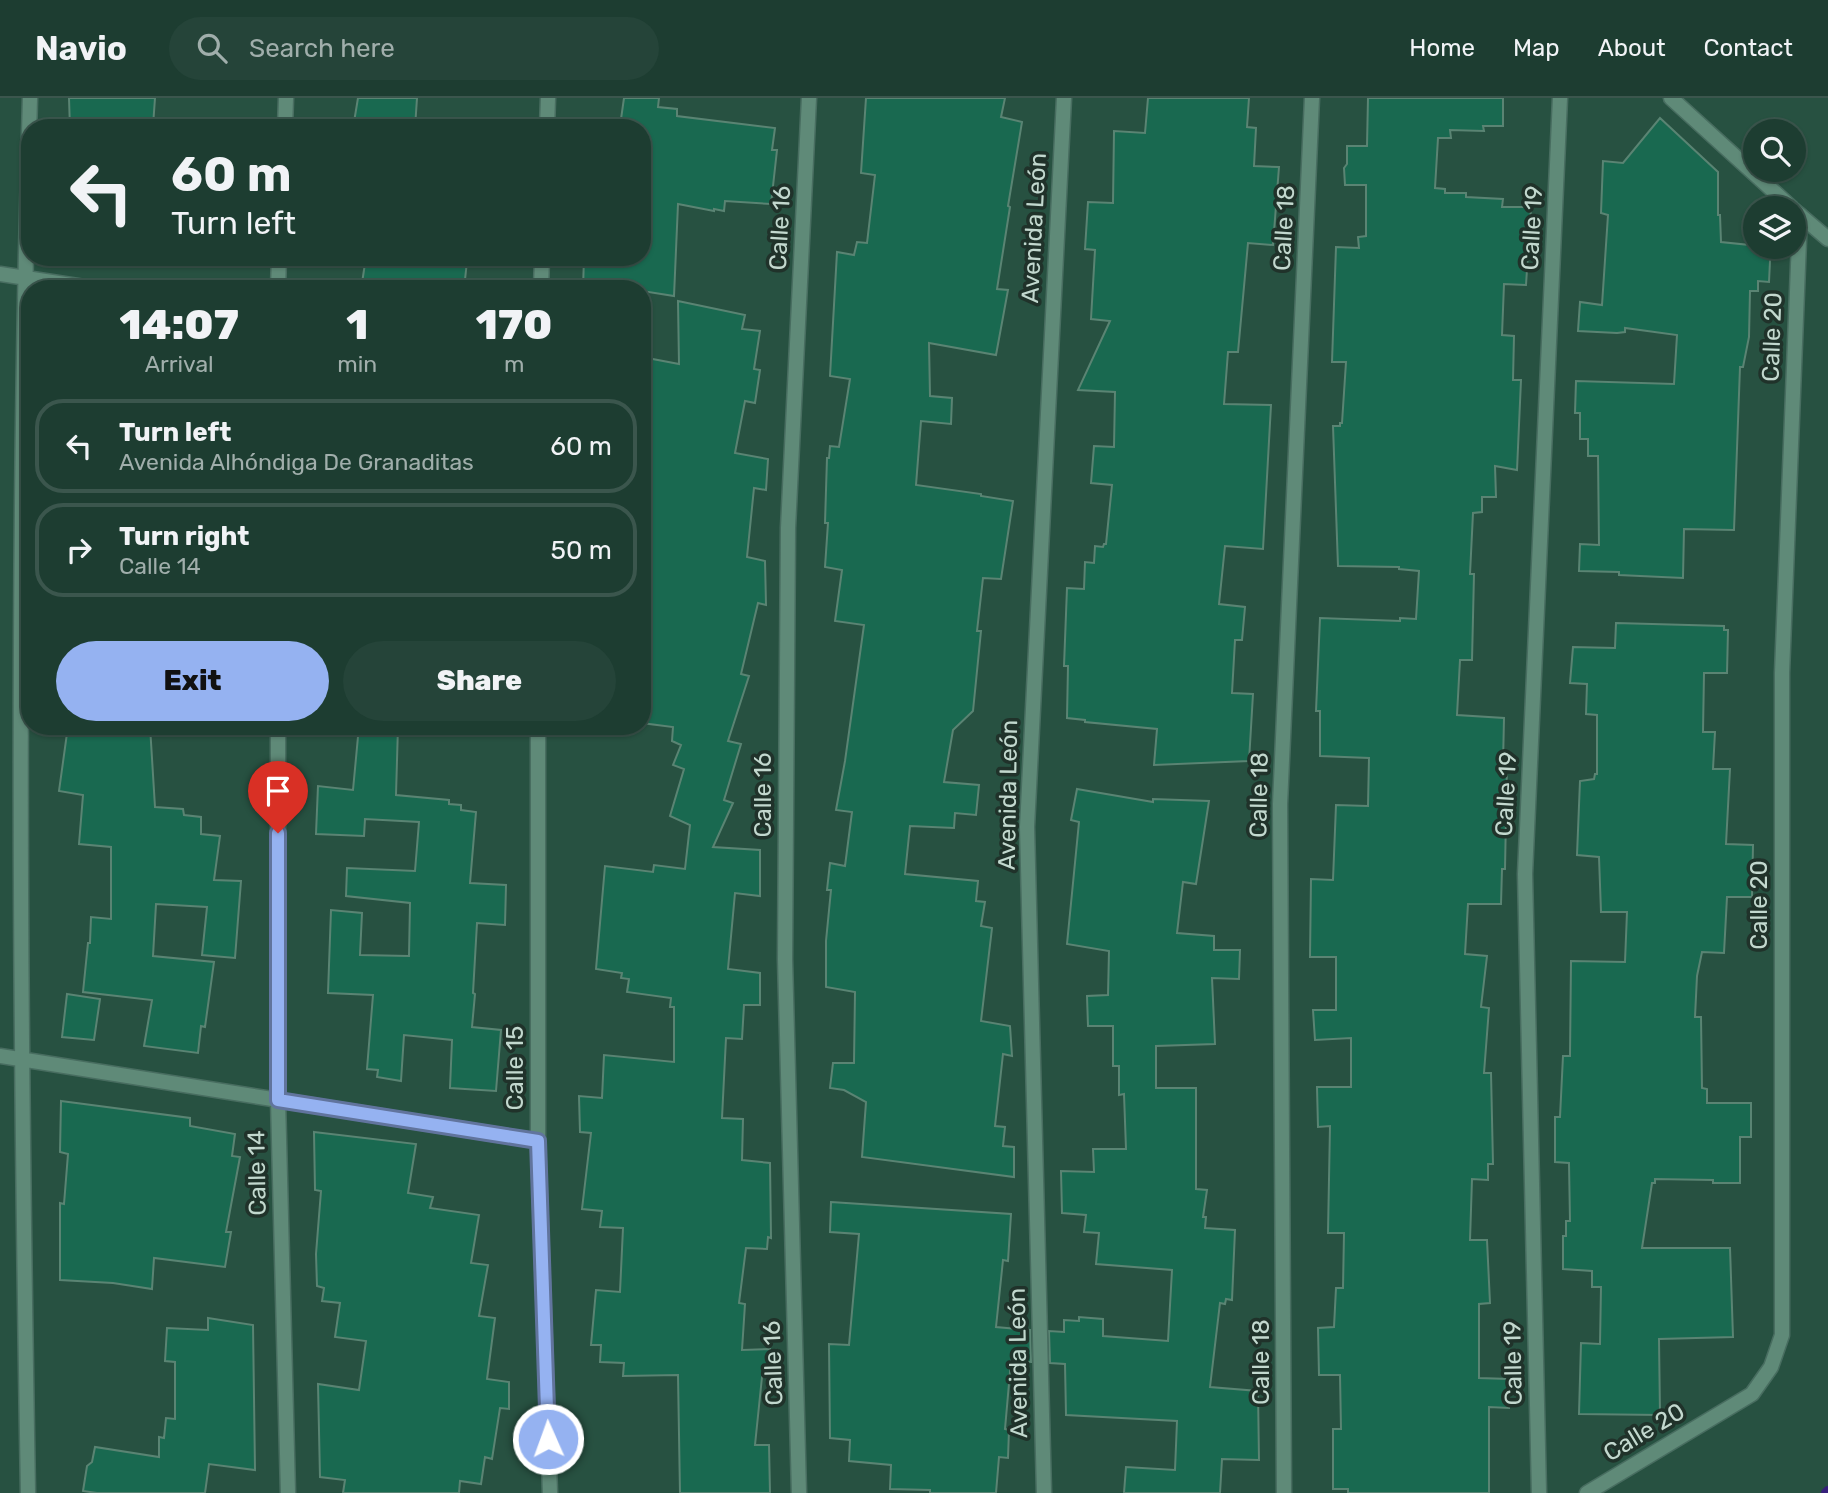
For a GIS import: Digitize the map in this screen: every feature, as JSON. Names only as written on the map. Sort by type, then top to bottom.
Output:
[{"type":"street","points":[[29,119],[30,98]]},
{"type":"street","points":[[285,119],[286,98]]},
{"type":"street","points":[[547,119],[548,98]]},
{"type":"street","name":"Calle 16","points":[[799,1493],[785,904],[788,528],[809,98]]},
{"type":"street","name":"Avenida León","points":[[1044,1493],[1027,827],[1064,98]]},
{"type":"street","name":"Calle 18","points":[[1284,1493],[1280,804],[1312,98]]},
{"type":"street","name":"Calle 19","points":[[1539,1493],[1525,874],[1560,98]]},
{"type":"street","points":[[1671,98],[1779,196]]},
{"type":"street","points":[[1806,220],[1828,239]]},
{"type":"street","name":"Calle 20","points":[[1587,1493],[1752,1394],[1771,1367],[1782,1335],[1782,673],[1794,259]]},
{"type":"street","points":[[24,266],[24,278]]},
{"type":"street","points":[[0,274],[37,280]]},
{"type":"street","points":[[22,735],[20,1059],[28,1493]]},
{"type":"street","name":"Calle 14","points":[[278,735],[278,1100],[288,1493]]},
{"type":"street","name":"Calle 15","points":[[538,735],[538,1141],[550,1493]]},
{"type":"street","points":[[0,1056],[538,1141]]},
{"type":"building","points":[[69,98],[155,98],[154,119],[70,119]]},
{"type":"building","points":[[358,98],[417,98],[416,119],[354,119]]},
{"type":"building","points":[[624,98],[659,98],[658,107],[677,109],[677,116],[775,128],[772,150],[777,150],[771,204],[725,201],[724,211],[714,211],[678,204],[674,296],[651,292],[651,280],[583,280],[584,266],[651,266],[651,119],[621,119]]},
{"type":"building","points":[[866,98],[1005,98],[1001,117],[1022,122],[997,289],[1008,290],[996,355],[929,343],[930,396],[952,398],[951,424],[921,421],[916,485],[1013,501],[1001,579],[983,578],[973,711],[953,730],[944,782],[979,785],[976,815],[955,813],[954,828],[910,826],[905,874],[978,881],[976,901],[985,902],[981,926],[992,928],[981,1021],[1010,1026],[1012,1056],[1003,1054],[995,1126],[1005,1127],[1003,1146],[1014,1147],[1014,1177],[862,1157],[866,1102],[844,1090],[830,1088],[833,1063],[854,1063],[855,992],[826,987],[826,941],[831,890],[827,890],[830,863],[845,866],[852,812],[836,810],[864,625],[835,621],[842,570],[825,567],[828,523],[825,523],[827,458],[830,446],[839,447],[850,379],[830,376],[837,252],[854,255],[857,242],[867,243],[875,175],[861,173]]},
{"type":"building","points":[[1148,98],[1249,98],[1247,127],[1256,128],[1254,166],[1279,167],[1273,245],[1248,243],[1238,352],[1228,352],[1224,404],[1271,405],[1263,549],[1225,546],[1219,604],[1245,607],[1242,640],[1235,640],[1232,693],[1253,694],[1249,761],[1154,765],[1157,729],[1067,718],[1068,666],[1064,666],[1067,588],[1084,589],[1085,562],[1094,563],[1095,546],[1103,547],[1106,544],[1112,485],[1091,483],[1094,446],[1114,447],[1115,392],[1078,390],[1110,321],[1091,319],[1095,250],[1085,249],[1088,202],[1113,203],[1114,131],[1145,133]]},
{"type":"building","points":[[1368,98],[1503,98],[1503,126],[1483,126],[1484,131],[1450,130],[1451,138],[1438,138],[1435,188],[1445,189],[1445,193],[1466,193],[1466,197],[1503,199],[1502,207],[1531,207],[1526,285],[1504,284],[1502,335],[1514,336],[1513,380],[1521,380],[1517,470],[1495,466],[1496,497],[1482,497],[1482,512],[1473,513],[1470,574],[1474,574],[1472,660],[1460,660],[1457,715],[1504,718],[1503,764],[1507,764],[1505,869],[1502,869],[1501,904],[1468,904],[1465,954],[1487,956],[1481,1007],[1489,1008],[1484,1073],[1491,1073],[1493,1164],[1488,1164],[1488,1180],[1472,1179],[1470,1240],[1487,1240],[1490,1303],[1479,1304],[1479,1378],[1509,1379],[1509,1408],[1489,1407],[1489,1493],[1348,1493],[1348,1489],[1333,1489],[1333,1429],[1341,1429],[1340,1375],[1319,1375],[1318,1328],[1334,1327],[1336,1288],[1343,1288],[1344,1233],[1328,1233],[1330,1126],[1318,1127],[1317,1087],[1351,1087],[1351,1038],[1315,1040],[1313,1010],[1336,1010],[1336,957],[1310,957],[1311,879],[1333,880],[1336,805],[1368,806],[1369,758],[1320,756],[1320,711],[1316,711],[1320,618],[1400,621],[1400,618],[1416,619],[1419,571],[1399,567],[1338,566],[1333,426],[1340,426],[1342,423],[1346,362],[1332,362],[1336,247],[1359,248],[1358,237],[1366,236],[1366,185],[1345,185],[1344,168],[1347,164],[1347,146],[1367,146]]},
{"type":"building","points":[[1660,118],[1718,172],[1721,242],[1743,244],[1743,259],[1770,259],[1769,282],[1758,281],[1758,291],[1750,291],[1749,337],[1743,367],[1740,367],[1734,530],[1684,529],[1683,578],[1579,571],[1580,544],[1599,545],[1598,456],[1588,456],[1588,439],[1580,439],[1580,413],[1575,413],[1576,381],[1674,384],[1677,335],[1625,328],[1625,332],[1617,333],[1578,331],[1580,302],[1602,305],[1608,215],[1601,213],[1603,161],[1623,163]]},
{"type":"building","points":[[365,266],[466,266],[465,280],[362,280]]},
{"type":"building","points":[[678,301],[745,315],[742,329],[760,331],[754,369],[760,370],[755,403],[745,401],[735,453],[768,459],[766,490],[754,488],[747,557],[765,561],[766,605],[758,603],[741,674],[749,676],[728,741],[741,744],[724,800],[733,803],[713,847],[760,850],[760,896],[735,893],[728,969],[760,973],[760,1005],[744,1005],[742,1039],[726,1038],[722,1118],[743,1119],[742,1160],[770,1163],[771,1238],[768,1237],[767,1249],[746,1248],[739,1303],[745,1304],[742,1350],[770,1349],[771,1377],[762,1377],[755,1445],[769,1445],[770,1493],[680,1493],[678,1375],[623,1376],[624,1363],[600,1362],[601,1345],[591,1345],[596,1290],[620,1292],[623,1228],[600,1227],[602,1211],[582,1209],[591,1133],[580,1132],[579,1096],[602,1098],[604,1055],[674,1062],[674,1007],[670,1007],[671,998],[627,992],[629,979],[621,978],[622,973],[596,969],[605,866],[653,872],[654,865],[685,869],[690,825],[670,816],[684,769],[673,765],[681,745],[672,741],[673,727],[651,724],[651,359],[679,364]]},
{"type":"building","points":[[1616,623],[1724,626],[1724,630],[1728,630],[1727,673],[1704,673],[1703,732],[1715,732],[1713,769],[1730,769],[1726,844],[1753,845],[1752,897],[1727,897],[1724,953],[1702,952],[1697,976],[1695,1017],[1701,1017],[1702,1088],[1707,1089],[1707,1103],[1751,1103],[1751,1137],[1740,1137],[1740,1183],[1655,1179],[1655,1183],[1652,1183],[1642,1248],[1730,1248],[1733,1337],[1659,1339],[1660,1415],[1579,1414],[1581,1343],[1600,1344],[1601,1287],[1592,1287],[1592,1271],[1563,1269],[1563,1236],[1566,1236],[1566,1221],[1570,1221],[1569,1163],[1555,1162],[1555,1117],[1560,1117],[1563,1056],[1570,1056],[1571,961],[1625,962],[1627,912],[1601,912],[1599,857],[1577,855],[1580,781],[1594,779],[1597,774],[1597,715],[1586,714],[1587,684],[1570,683],[1573,647],[1615,648]]},
{"type":"building","points":[[67,735],[151,735],[155,807],[183,809],[184,815],[201,817],[201,834],[220,836],[214,880],[241,881],[235,958],[202,955],[207,907],[156,904],[153,956],[214,962],[205,1027],[201,1026],[198,1053],[144,1046],[152,1000],[83,992],[91,917],[111,919],[111,847],[79,844],[83,795],[59,791]]},
{"type":"building","points":[[358,735],[398,735],[396,795],[449,800],[449,804],[461,805],[461,810],[476,812],[470,883],[506,885],[505,925],[477,923],[473,993],[472,1027],[501,1030],[496,1091],[450,1088],[452,1040],[404,1035],[401,1081],[377,1077],[378,1070],[367,1069],[373,995],[328,993],[331,910],[362,913],[360,955],[409,956],[410,903],[346,896],[347,868],[415,871],[419,822],[365,819],[364,836],[316,834],[318,786],[353,790]]},
{"type":"building","points":[[1077,789],[1153,802],[1153,799],[1209,801],[1196,884],[1183,882],[1177,933],[1214,936],[1214,950],[1240,950],[1239,979],[1212,978],[1215,1044],[1156,1046],[1156,1088],[1196,1088],[1196,1189],[1207,1190],[1203,1217],[1206,1217],[1205,1228],[1235,1230],[1232,1300],[1226,1299],[1225,1304],[1220,1303],[1210,1387],[1258,1391],[1259,1460],[1222,1459],[1220,1493],[1124,1493],[1126,1467],[1175,1470],[1177,1421],[1066,1415],[1065,1364],[1050,1363],[1049,1331],[1064,1332],[1064,1320],[1079,1321],[1079,1317],[1103,1319],[1103,1336],[1168,1341],[1172,1270],[1096,1264],[1099,1233],[1084,1232],[1086,1215],[1062,1213],[1061,1171],[1094,1172],[1093,1149],[1126,1149],[1124,1094],[1119,1095],[1119,1066],[1113,1066],[1113,1026],[1088,1026],[1087,996],[1108,995],[1109,951],[1067,944],[1079,822],[1071,820]]},
{"type":"building","points":[[67,994],[100,999],[94,1040],[62,1037]]},
{"type":"building","points":[[61,1101],[190,1118],[190,1126],[235,1134],[232,1156],[240,1157],[226,1232],[231,1232],[225,1267],[154,1258],[152,1289],[113,1283],[60,1280],[60,1203],[64,1204],[68,1154],[60,1152]]},
{"type":"building","points":[[314,1132],[416,1144],[408,1193],[433,1197],[430,1208],[479,1215],[471,1263],[488,1265],[479,1316],[495,1318],[487,1379],[509,1382],[509,1409],[500,1408],[492,1459],[485,1457],[481,1484],[460,1481],[459,1493],[343,1493],[345,1480],[320,1477],[318,1384],[359,1390],[366,1341],[335,1337],[340,1303],[322,1301],[324,1288],[317,1286],[316,1254],[321,1191],[315,1190]]},
{"type":"building","points":[[831,1202],[1011,1214],[1008,1261],[1003,1260],[996,1327],[1030,1330],[1031,1362],[1011,1361],[1005,1429],[1009,1430],[1008,1458],[999,1457],[996,1493],[930,1493],[930,1490],[890,1489],[891,1465],[849,1461],[850,1440],[830,1438],[829,1344],[849,1345],[859,1234],[830,1232]]},
{"type":"building","points":[[208,1318],[253,1325],[255,1470],[209,1464],[205,1493],[83,1491],[87,1466],[92,1462],[95,1447],[159,1457],[159,1437],[164,1438],[166,1418],[175,1419],[175,1362],[165,1361],[167,1328],[208,1330]]},
{"type":"route","points":[[278,833],[278,1100],[538,1141],[548,1439]]}]
